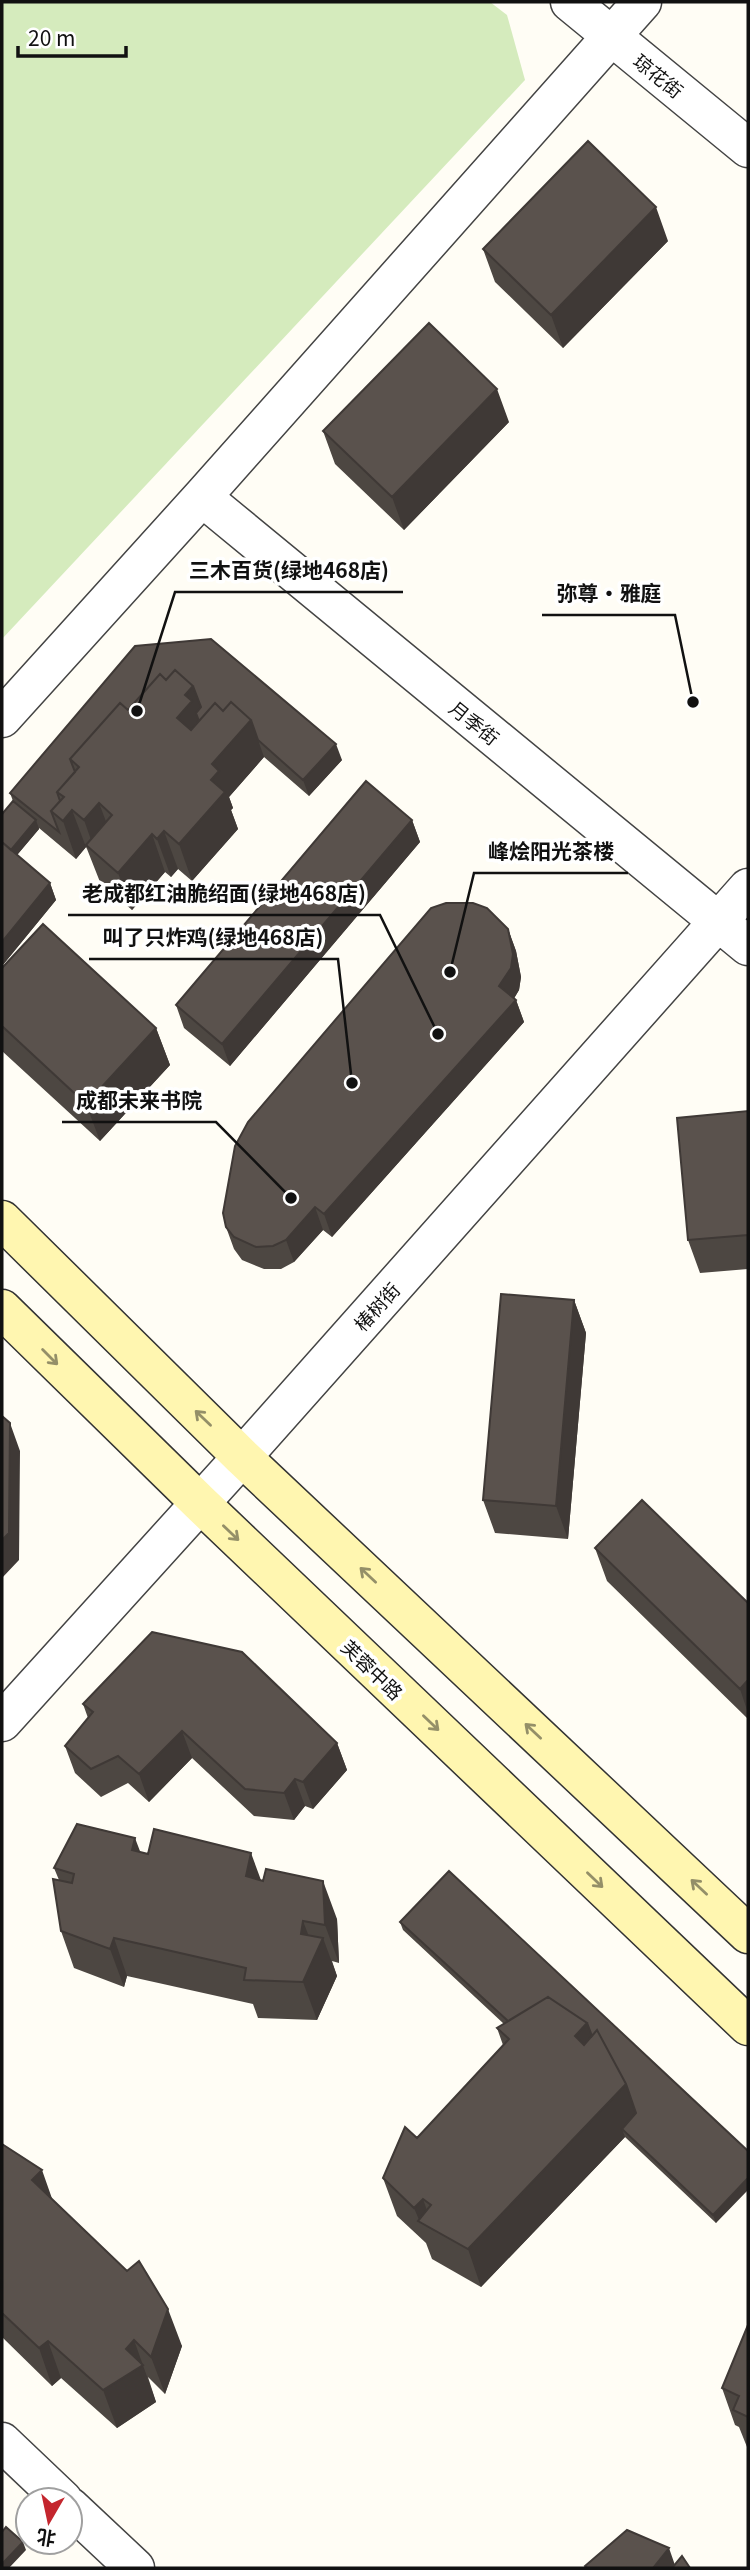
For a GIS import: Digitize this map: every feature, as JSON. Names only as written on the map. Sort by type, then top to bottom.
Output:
[{"type":"main road","points":[[2,1220],[242,1457],[748,1934]]},
{"type":"main road","name":"芙蓉中路","points":[[2,1309],[200,1503],[748,2026]]},
{"type":"street","name":"琼花街","points":[[570,2],[748,148]]},
{"type":"street","points":[[2,718],[642,2]]},
{"type":"street","name":"月季街","points":[[202,497],[748,946]]},
{"type":"street","name":"椿树街","points":[[2,1723],[748,888]]},
{"type":"street","points":[[2,2442],[48,2486]]},
{"type":"street","points":[[84,2520],[135,2568]]},
{"type":"green space","points":[[2,2],[490,2],[507,15],[525,80],[2,639]]},
{"type":"building","points":[[588,141],[656,207],[551,315],[483,249]]},
{"type":"building","points":[[429,323],[497,389],[392,497],[323,431]]},
{"type":"building","points":[[211,639],[336,744],[303,780],[258,740],[251,720],[231,702],[223,711],[215,703],[199,721],[196,713],[201,707],[193,686],[175,670],[166,680],[160,674],[128,710],[120,703],[70,759],[75,772],[57,792],[60,801],[51,811],[59,832],[10,793],[135,646]]},
{"type":"building","points":[[175,670],[193,686],[185,695],[192,701],[177,718],[191,730],[215,703],[223,711],[231,702],[251,720],[212,764],[219,771],[211,780],[225,792],[179,844],[164,831],[157,839],[152,834],[118,873],[86,845],[112,815],[99,803],[84,820],[72,810],[63,821],[51,811],[64,797],[57,792],[79,767],[70,759],[120,703],[128,710],[160,674],[166,680]]},
{"type":"building","points":[[366,781],[412,820],[222,1044],[176,1005]]},
{"type":"building","points":[[13,801],[36,820],[11,850],[2,842],[2,814]]},
{"type":"building","points":[[2,842],[50,883],[2,942]]},
{"type":"building","points":[[446,903],[473,903],[487,908],[508,929],[513,954],[511,968],[499,986],[516,1000],[324,1214],[315,1207],[286,1240],[273,1246],[256,1247],[234,1237],[226,1227],[223,1213],[235,1146],[248,1122],[431,908]]},
{"type":"building","points":[[43,924],[156,1028],[86,1104],[2,1026],[2,968]]},
{"type":"building","points":[[748,1111],[748,1235],[688,1240],[677,1118]]},
{"type":"building","points":[[501,1294],[574,1300],[556,1506],[483,1500]]},
{"type":"building","points":[[2,1416],[10,1423],[9,1533],[2,1540]]},
{"type":"building","points":[[642,1500],[748,1603],[748,1680],[740,1689],[595,1548]]},
{"type":"building","points":[[152,1632],[242,1652],[337,1743],[303,1782],[295,1779],[284,1793],[245,1789],[182,1731],[139,1774],[118,1756],[91,1769],[65,1746],[93,1712],[83,1704]]},
{"type":"building","points":[[77,1824],[135,1838],[132,1850],[148,1854],[154,1829],[251,1853],[246,1876],[263,1881],[266,1869],[323,1881],[325,1925],[303,1921],[301,1934],[323,1938],[303,1982],[244,1980],[246,1968],[114,1938],[110,1949],[61,1931],[53,1879],[72,1883],[74,1874],[54,1868]]},
{"type":"building","points":[[449,1871],[748,2151],[748,2178],[713,2215],[622,2129],[636,2113],[626,2084],[597,2030],[592,2036],[587,2023],[548,1997],[508,2021],[400,1922]]},
{"type":"building","points":[[548,1997],[587,2023],[575,2036],[584,2045],[597,2030],[626,2084],[468,2249],[418,2221],[431,2205],[423,2199],[414,2208],[383,2178],[405,2127],[417,2138],[509,2039],[497,2028]]},
{"type":"building","points":[[2,2144],[42,2170],[32,2180],[127,2271],[139,2261],[168,2309],[151,2357],[134,2340],[126,2349],[143,2365],[103,2390],[48,2341],[39,2348],[2,2313]]},
{"type":"building","points":[[748,2325],[748,2417],[733,2410],[739,2396],[722,2388]]},
{"type":"building","points":[[6,2527],[14,2534],[14,2551],[2,2564],[2,2532]]},
{"type":"building","points":[[627,2530],[669,2548],[653,2568],[585,2566]]},
{"type":"building","points":[[682,2556],[690,2568],[672,2568]]},
{"type":"place","name":"弥尊·雅庭","points":[[693,702]]},
{"type":"place","name":"三木百货(绿地468店)","points":[[137,711]]},
{"type":"place","name":"峰烩阳光茶楼","points":[[450,972]]},
{"type":"place","name":"老成都红油脆绍面(绿地468店)","points":[[438,1034]]},
{"type":"place","name":"叫了只炸鸡(绿地468店)","points":[[352,1083]]},
{"type":"place","name":"成都未来书院","points":[[291,1198]]}]
